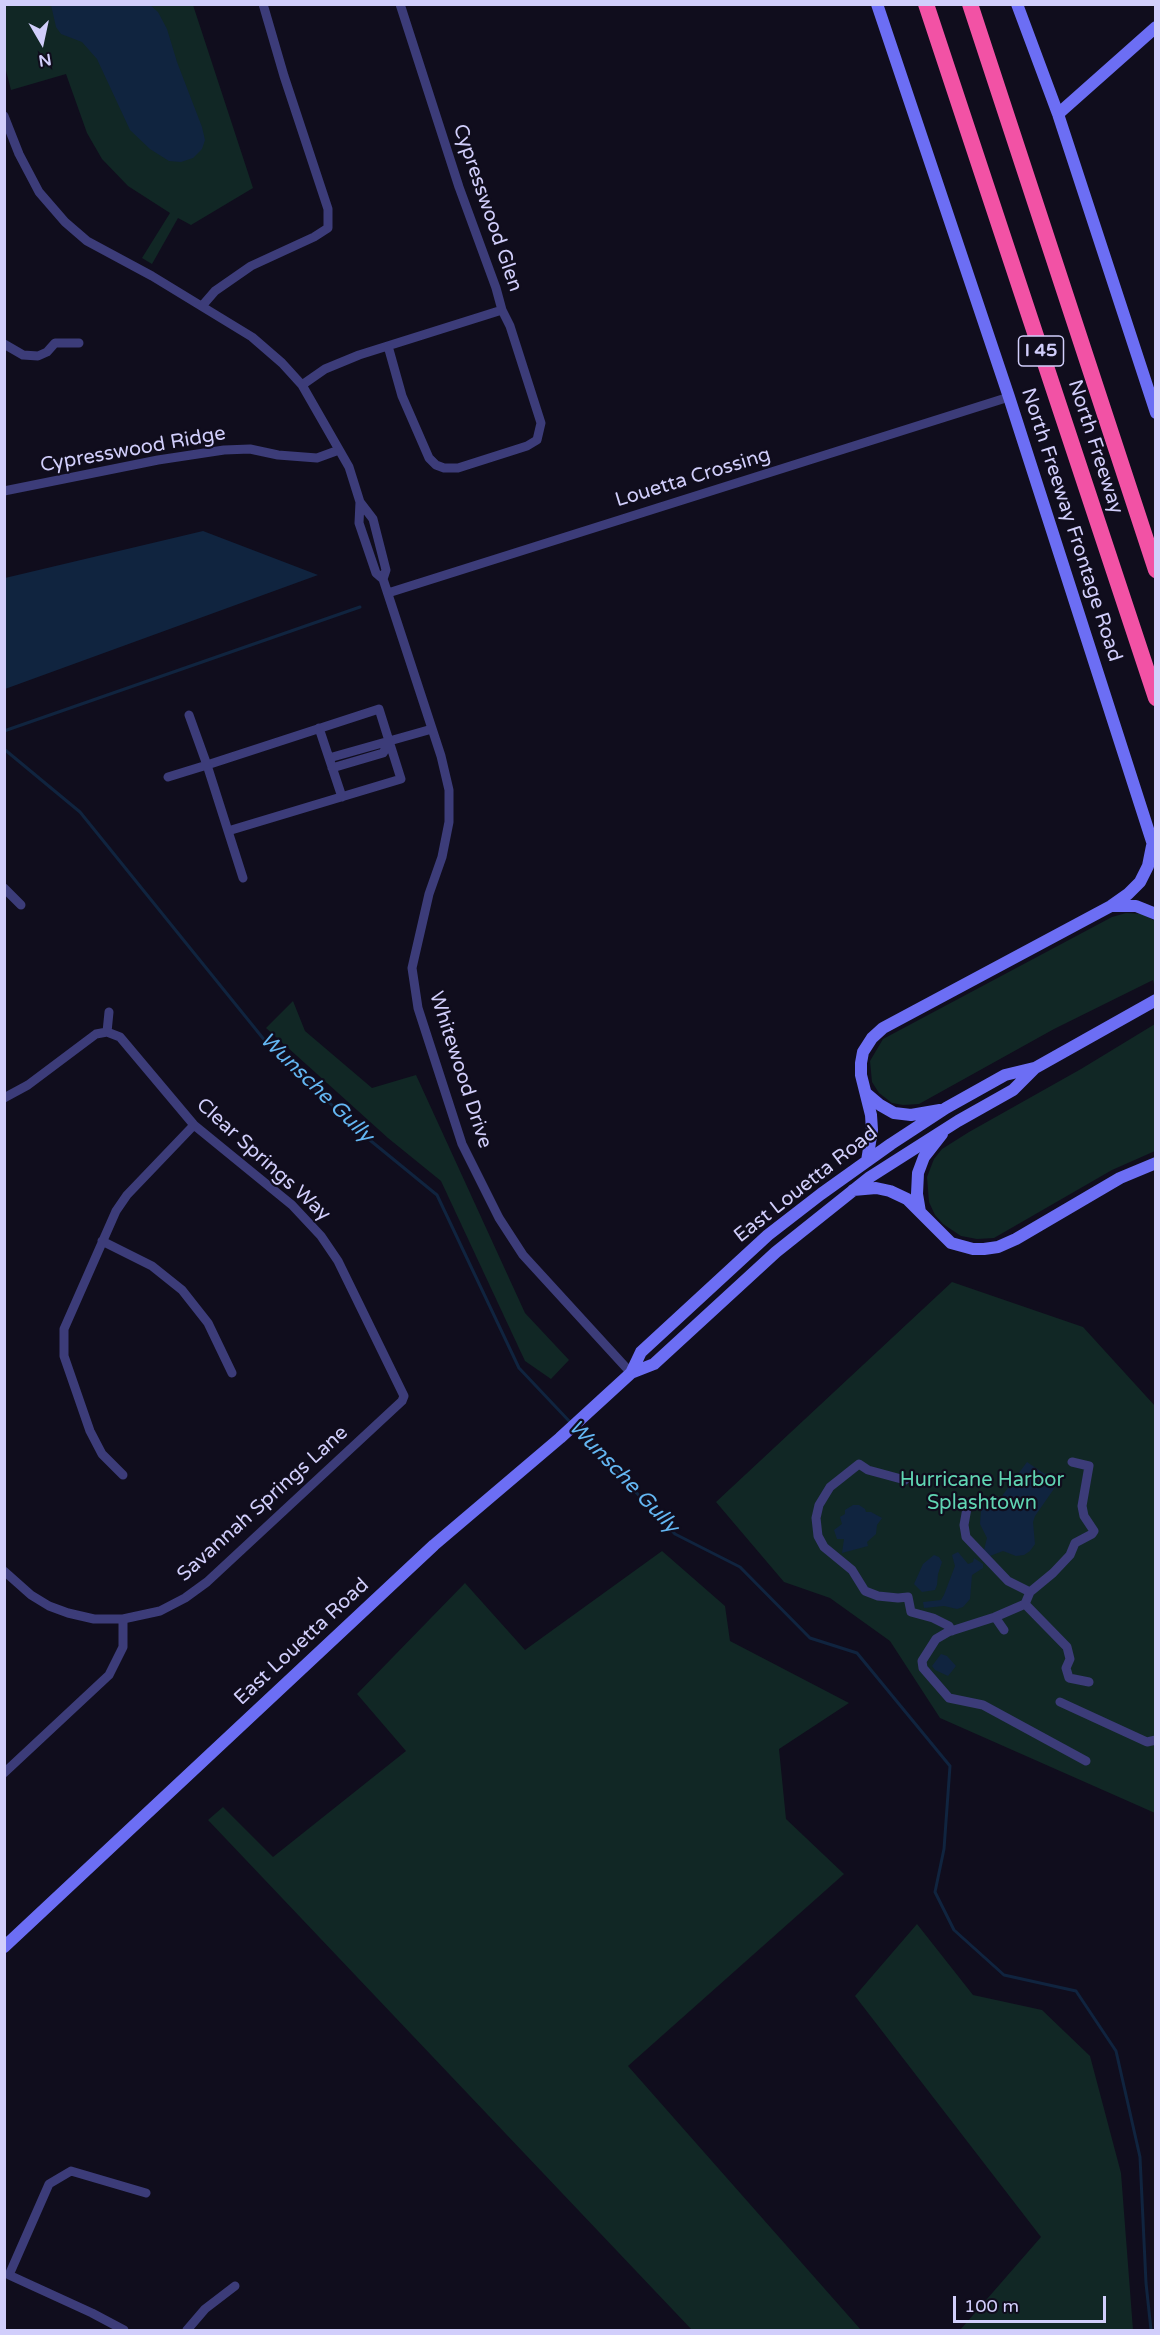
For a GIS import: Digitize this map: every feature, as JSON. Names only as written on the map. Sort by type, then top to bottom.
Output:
[{"type":"highway","name":"North Freeway","points":[[926,4],[1155,698]]},
{"type":"highway","name":"North Freeway","points":[[970,4],[1155,570]]},
{"type":"main road","name":"North Freeway Frontage Road","points":[[877,4],[1009,397],[1154,849]]},
{"type":"main road","points":[[1017,4],[1058,114],[1155,413]]},
{"type":"main road","points":[[1058,114],[1155,27]]},
{"type":"main road","points":[[867,1161],[872,1130],[867,1094],[861,1075],[863,1052],[872,1038],[883,1028],[1111,906],[1140,882],[1154,849]]},
{"type":"main road","points":[[1111,906],[1136,906],[1155,914]]},
{"type":"main road","name":"East Louetta Road","points":[[4,1947],[434,1545],[560,1438],[631,1373],[654,1364],[738,1284],[787,1243],[853,1190],[947,1128],[1013,1090],[1035,1068],[1155,1000]]},
{"type":"main road","name":"East Louetta Road","points":[[631,1373],[641,1352],[791,1217],[867,1161],[946,1108],[1005,1075],[1035,1068]]},
{"type":"main road","points":[[867,1094],[880,1106],[894,1113],[910,1115],[946,1108]]},
{"type":"main road","points":[[920,1212],[917,1194],[918,1173],[924,1157],[947,1128]]},
{"type":"main road","points":[[853,1190],[876,1188],[890,1191],[907,1199],[951,1243],[973,1249],[998,1247],[1016,1239],[1120,1178],[1155,1163]]},
{"type":"main road","points":[[787,1243],[791,1217]]},
{"type":"street","points":[[202,306],[215,291],[251,266],[314,237],[328,228],[329,220],[263,4]]},
{"type":"street","name":"Cypresswood Glen","points":[[388,346],[402,396],[425,450],[429,458],[444,468],[458,468],[527,446],[537,440],[541,423],[510,326],[502,310],[459,187],[400,4]]},
{"type":"street","points":[[4,116],[19,154],[39,192],[65,222],[87,241],[252,337],[282,363],[302,385],[349,467],[360,502],[373,519],[386,570],[383,579],[376,573],[359,523],[360,502]]},
{"type":"street","points":[[302,385],[325,369],[359,355],[502,310]]},
{"type":"street","points":[[4,344],[23,356],[38,356],[47,352],[55,343],[79,343]]},
{"type":"street","name":"Louetta Crossing","points":[[387,593],[1009,397]]},
{"type":"street","name":"Cypresswood Ridge","points":[[4,491],[158,460],[224,450],[250,449],[278,455],[317,458],[339,450]]},
{"type":"street","points":[[365,541],[377,538]]},
{"type":"street","name":"Whitewood Drive","points":[[383,579],[432,729],[449,790],[449,822],[442,856],[429,894],[412,968],[418,1008],[462,1144],[499,1218],[523,1255],[631,1373]]},
{"type":"street","points":[[168,777],[379,709],[401,779],[340,793],[228,831]]},
{"type":"street","points":[[189,715],[243,878]]},
{"type":"street","points":[[319,728],[340,793]]},
{"type":"street","points":[[329,758],[432,729]]},
{"type":"street","points":[[332,768],[383,753],[390,742]]},
{"type":"street","points":[[4,888],[21,905]]},
{"type":"street","points":[[4,1098],[28,1085],[90,1037],[107,1032],[109,1012]]},
{"type":"street","name":"Clear Springs Way","points":[[107,1032],[123,1040],[194,1125],[292,1205],[328,1244],[404,1397]]},
{"type":"street","points":[[123,1474],[107,1459],[95,1442],[64,1356],[64,1329],[116,1211],[127,1195],[194,1125]]},
{"type":"street","points":[[102,1241],[152,1266],[182,1290],[207,1323],[232,1373]]},
{"type":"street","name":"Savannah Springs Lane","points":[[4,1571],[31,1595],[55,1608],[94,1619],[123,1619],[160,1611],[193,1593],[404,1397]]},
{"type":"street","points":[[1072,1462],[1089,1466],[1083,1493],[1084,1516],[1094,1530],[1092,1534],[1075,1543],[1070,1555],[1030,1592],[1025,1604],[936,1639],[922,1661],[923,1668],[928,1675],[949,1698],[983,1705],[1086,1761]]},
{"type":"street","points":[[905,1480],[868,1470],[859,1464],[830,1487],[819,1505],[816,1518],[818,1536],[824,1547],[852,1570],[865,1591],[878,1596],[908,1597],[911,1612],[933,1618],[949,1626],[952,1631]]},
{"type":"street","points":[[967,1508],[964,1526],[966,1537],[1008,1581],[1030,1592]]},
{"type":"street","points":[[1025,1604],[1067,1647],[1070,1659],[1066,1668],[1069,1678],[1089,1682]]},
{"type":"street","points":[[995,1617],[1004,1630]]},
{"type":"street","points":[[4,1773],[108,1675],[123,1647],[123,1619]]},
{"type":"street","points":[[1060,1702],[1147,1742],[1155,1740]]},
{"type":"street","points":[[124,2331],[92,2313],[9,2275],[49,2184],[71,2171],[146,2193]]},
{"type":"street","points":[[188,2331],[205,2309],[235,2286]]},
{"type":"green space","points":[[5,5],[193,5],[253,188],[191,225],[178,218],[152,264],[142,258],[170,213],[128,186],[102,159],[87,133],[66,74],[11,90],[5,67]]},
{"type":"green space","points":[[1126,913],[1143,914],[1155,921],[1155,988],[1153,980],[1054,1029],[919,1104],[892,1103],[879,1093],[872,1082],[870,1061],[883,1039],[1112,917]]},
{"type":"green space","points":[[293,1001],[305,1031],[372,1088],[416,1075],[525,1313],[569,1360],[551,1379],[525,1361],[441,1181],[388,1138],[266,1028]]},
{"type":"green space","points":[[1155,1024],[1155,1151],[1112,1170],[994,1238],[977,1239],[961,1236],[943,1224],[935,1215],[929,1202],[927,1177],[934,1159],[942,1149]]},
{"type":"green space","name":"Hurricane Harbor Splashtown","points":[[952,1282],[1083,1327],[1155,1406],[1155,1813],[940,1718],[890,1641],[830,1598],[784,1582],[716,1502]]},
{"type":"green space","points":[[662,1551],[725,1606],[730,1641],[849,1703],[779,1749],[786,1819],[844,1874],[628,2066],[861,2330],[692,2330],[208,1820],[223,1807],[273,1857],[406,1751],[357,1694],[465,1583],[525,1650]]},
{"type":"green space","points":[[917,1924],[973,1995],[1042,2010],[1090,2056],[1121,2173],[1133,2330],[960,2330],[1041,2237],[855,1996]]},
{"type":"water","points":[[51,5],[150,5],[158,12],[167,29],[202,127],[205,140],[202,149],[193,158],[181,162],[169,161],[150,149],[130,130],[97,59],[82,42],[61,34],[56,27]]},
{"type":"water","points":[[203,531],[318,575],[5,689],[5,578]]},
{"type":"water","points":[[1027,1462],[1058,1483],[1035,1516],[1033,1522],[1035,1544],[1024,1555],[1016,1556],[1003,1551],[990,1556],[984,1550],[987,1538],[980,1524],[981,1511],[987,1504],[1002,1496]]},
{"type":"water","points":[[853,1505],[859,1505],[866,1512],[882,1518],[877,1525],[876,1534],[867,1542],[868,1546],[842,1553],[844,1539],[837,1539],[834,1530],[842,1524],[840,1517],[845,1514],[845,1510]]},
{"type":"water","points":[[958,1552],[968,1564],[973,1562],[974,1558],[983,1564],[983,1568],[972,1575],[970,1599],[963,1607],[957,1609],[944,1606],[924,1608],[923,1602],[941,1600],[955,1566],[952,1555]]},
{"type":"water","points":[[934,1555],[942,1562],[937,1585],[935,1590],[922,1592],[914,1584],[923,1564]]},
{"type":"water","points":[[941,1654],[947,1656],[956,1666],[948,1676],[935,1670],[932,1666]]},
{"type":"waterway","points":[[4,731],[360,607]]},
{"type":"waterway","name":"Wunsche Gully","points":[[4,749],[80,812],[266,1042],[360,1132],[437,1195],[519,1368],[570,1422]]},
{"type":"waterway","name":"Wunsche Gully","points":[[575,1427],[675,1534],[740,1567],[810,1638],[857,1653],[950,1766],[944,1849],[935,1892],[954,1930],[1004,1975],[1076,1991],[1116,2051],[1140,2157],[1146,2283],[1151,2330]]}]
